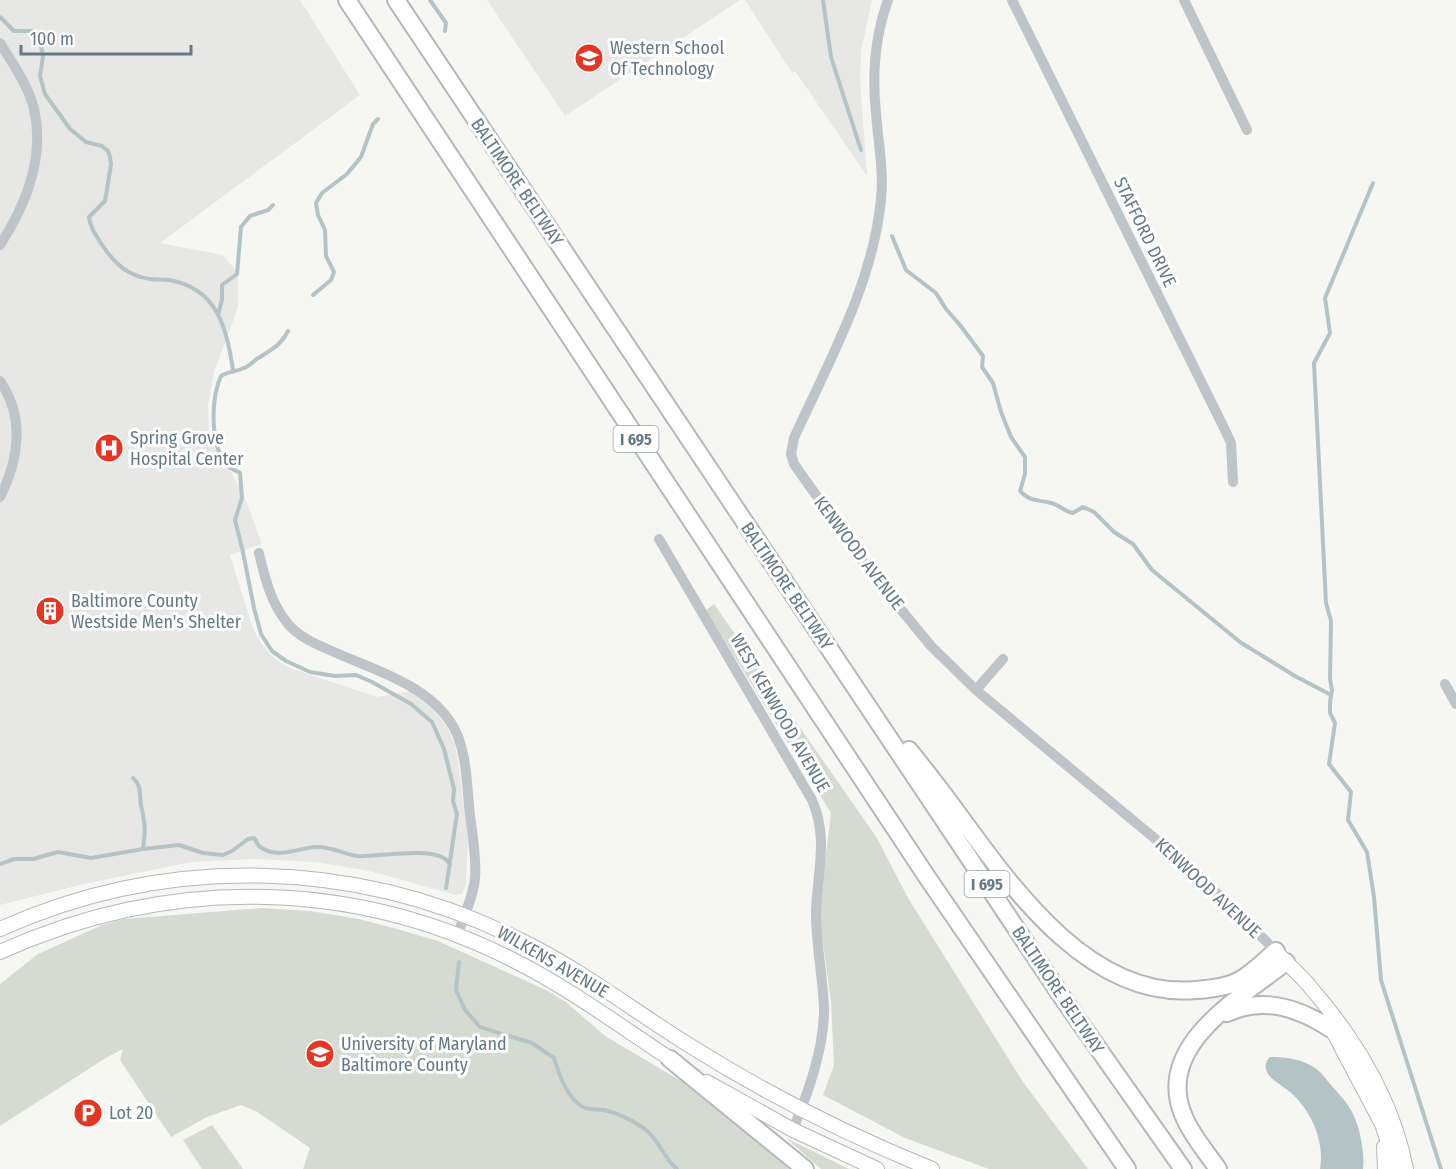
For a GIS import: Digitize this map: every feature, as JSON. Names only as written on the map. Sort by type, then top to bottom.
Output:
[{"type":"highway","name":"I 695","points":[[347,0],[914,857],[1127,1169]]},
{"type":"highway","name":"BALTIMORE BELTWAY","points":[[396,0],[1064,1000],[1183,1169]]},
{"type":"highway","points":[[810,620],[1002,874],[1041,919],[1084,955],[1132,981],[1158,988],[1186,991],[1209,989],[1240,980],[1281,957]]},
{"type":"highway","points":[[1218,1169],[1184,1117],[1179,1097],[1178,1076],[1185,1053],[1195,1037],[1281,957]]},
{"type":"highway","points":[[1212,1020],[1237,1008],[1278,1005],[1311,1016],[1331,1029]]},
{"type":"highway","points":[[670,1059],[805,1169]]},
{"type":"main road","name":"WILKENS AVENUE","points":[[0,929],[77,900],[168,880],[211,876],[262,875],[352,883],[430,903],[521,940],[722,1066],[801,1110],[858,1138],[932,1169]]},
{"type":"main road","name":"WILKENS AVENUE","points":[[0,952],[37,936],[96,917],[168,901],[262,896],[348,904],[424,923],[513,960],[546,978],[722,1091],[794,1130],[877,1169]]},
{"type":"main road","points":[[0,919],[30,916]]},
{"type":"main road","name":"KENWOOD AVENUE","points":[[1281,957],[1302,991],[1325,1016],[1382,1124],[1396,1169]]},
{"type":"main road","name":"KENWOOD AVENUE","points":[[1281,957],[1310,985],[1336,1018],[1377,1083],[1394,1125],[1406,1169]]},
{"type":"main road","points":[[1382,1124],[1385,1169]]},
{"type":"street","name":"KENWOOD AVENUE","points":[[888,0],[879,31],[876,54],[876,110],[882,172],[881,199],[871,254],[851,311],[794,438],[791,454],[794,464],[891,598],[931,645],[976,690],[1194,871],[1281,957]]},
{"type":"street","name":"STAFFORD DRIVE","points":[[1012,0],[1226,430],[1231,443],[1233,482]]},
{"type":"street","points":[[1184,0],[1247,130]]},
{"type":"street","points":[[0,43],[26,88],[34,109],[37,155],[23,203],[0,245]]},
{"type":"street","points":[[0,381],[12,407],[17,430],[17,450],[12,471],[0,497]]},
{"type":"street","name":"WEST KENWOOD AVENUE","points":[[659,539],[812,800],[819,816],[822,835],[816,917],[824,1010],[820,1047],[794,1130]]},
{"type":"street","points":[[258,553],[272,600],[289,625],[302,637],[417,690],[446,717],[456,732],[465,768],[475,868],[472,891],[457,935]]},
{"type":"street","points":[[976,690],[1003,659]]},
{"type":"street","points":[[1445,684],[1456,704]]},
{"type":"shaded area","name":"Spring Grove Hospital Center","points":[[0,0],[300,0],[360,95],[160,243],[223,255],[238,273],[238,307],[214,372],[208,405],[209,432],[244,496],[262,544],[230,555],[252,626],[267,651],[290,668],[377,697],[412,691],[431,706],[447,727],[455,745],[459,768],[468,843],[466,884],[462,894],[455,895],[374,872],[316,862],[255,859],[191,862],[84,884],[0,905]]},
{"type":"shaded area","name":"Western School Of Technology","points":[[487,0],[740,0],[565,116]]},
{"type":"shaded area","name":"Western School Of Technology","points":[[745,0],[872,0],[861,51],[860,80],[867,176],[795,71],[792,73]]},
{"type":"shaded area","points":[[714,604],[877,838],[908,898],[1023,1082],[1088,1169],[989,1169],[905,1138],[823,1095],[834,1065],[831,1002],[819,914],[831,813],[706,610]]},
{"type":"shaded area","name":"University of Maryland Baltimore County","points":[[261,908],[310,911],[359,919],[397,929],[438,941],[546,990],[566,1002],[605,1036],[703,1094],[789,1169],[303,1169],[310,1148],[256,1111],[241,1105],[207,1117],[171,1137],[120,1060],[123,1049],[0,1126],[0,984],[38,954],[102,925],[124,919]]},
{"type":"shaded area","points":[[1270,1057],[1305,1062],[1317,1070],[1343,1099],[1358,1126],[1363,1149],[1363,1169],[1320,1169],[1320,1148],[1315,1127],[1298,1099],[1268,1074],[1266,1065]]},
{"type":"shaded area","points":[[212,1125],[243,1169],[202,1169],[183,1140]]},
{"type":"shaded area","points":[[786,1138],[849,1169],[821,1169]]},
{"type":"waterway","points":[[430,0],[446,23],[445,31]]},
{"type":"waterway","points":[[823,0],[831,57],[861,150]]},
{"type":"waterway","points":[[0,17],[14,31],[32,31],[39,36],[43,56],[40,76],[45,94],[70,129],[86,142],[102,146],[108,151],[111,165],[105,201],[89,217],[98,239],[112,258],[129,272],[142,277],[185,284],[209,301],[223,325],[233,370]]},
{"type":"waterway","points":[[313,295],[331,280],[334,272],[326,256],[325,230],[318,215],[316,203],[322,193],[347,174],[361,157],[373,124],[378,119]]},
{"type":"waterway","points":[[1373,183],[1325,298],[1330,333],[1314,363],[1326,603],[1331,621],[1330,713],[1335,723],[1329,764],[1351,792],[1348,820],[1367,852],[1374,897],[1381,980],[1441,1169]]},
{"type":"waterway","points":[[219,312],[222,285],[237,274],[241,227],[250,216],[268,210],[273,205]]},
{"type":"waterway","points":[[892,236],[906,270],[936,293],[983,356],[982,367],[993,383],[1011,437],[1025,457],[1025,474],[1020,491],[1031,499],[1054,504],[1069,512],[1073,513],[1083,507],[1094,512],[1114,532],[1133,544],[1152,570],[1240,642],[1331,695]]},
{"type":"waterway","points":[[288,331],[276,346],[248,366],[221,376],[215,396],[215,432],[220,454],[230,468],[240,473],[242,498],[235,520],[261,634],[272,651],[286,661],[310,672],[335,676],[356,675],[411,704],[432,722],[444,749],[454,789],[453,801],[457,814],[446,888]]},
{"type":"waterway","points":[[133,778],[139,787],[144,822],[143,849]]},
{"type":"waterway","points":[[0,864],[14,859],[33,859],[58,852],[91,858],[179,845],[203,853],[223,855],[248,839],[254,838],[260,847],[275,853],[316,847],[357,856],[422,853],[445,858],[450,865]]},
{"type":"waterway","points":[[459,962],[456,990],[465,1010],[480,1027],[532,1043],[554,1058],[565,1087],[579,1105],[587,1109],[614,1113],[642,1127],[648,1131],[677,1169]]},
{"type":"place","name":"Western School Of Technology","points":[[589,58]]},
{"type":"place","name":"Spring Grove Hospital Center","points":[[109,448]]},
{"type":"place","name":"Baltimore County Westside Men's Shelter","points":[[50,611]]},
{"type":"place","name":"University of Maryland Baltimore County","points":[[320,1054]]},
{"type":"place","name":"Lot 20","points":[[88,1113]]}]
